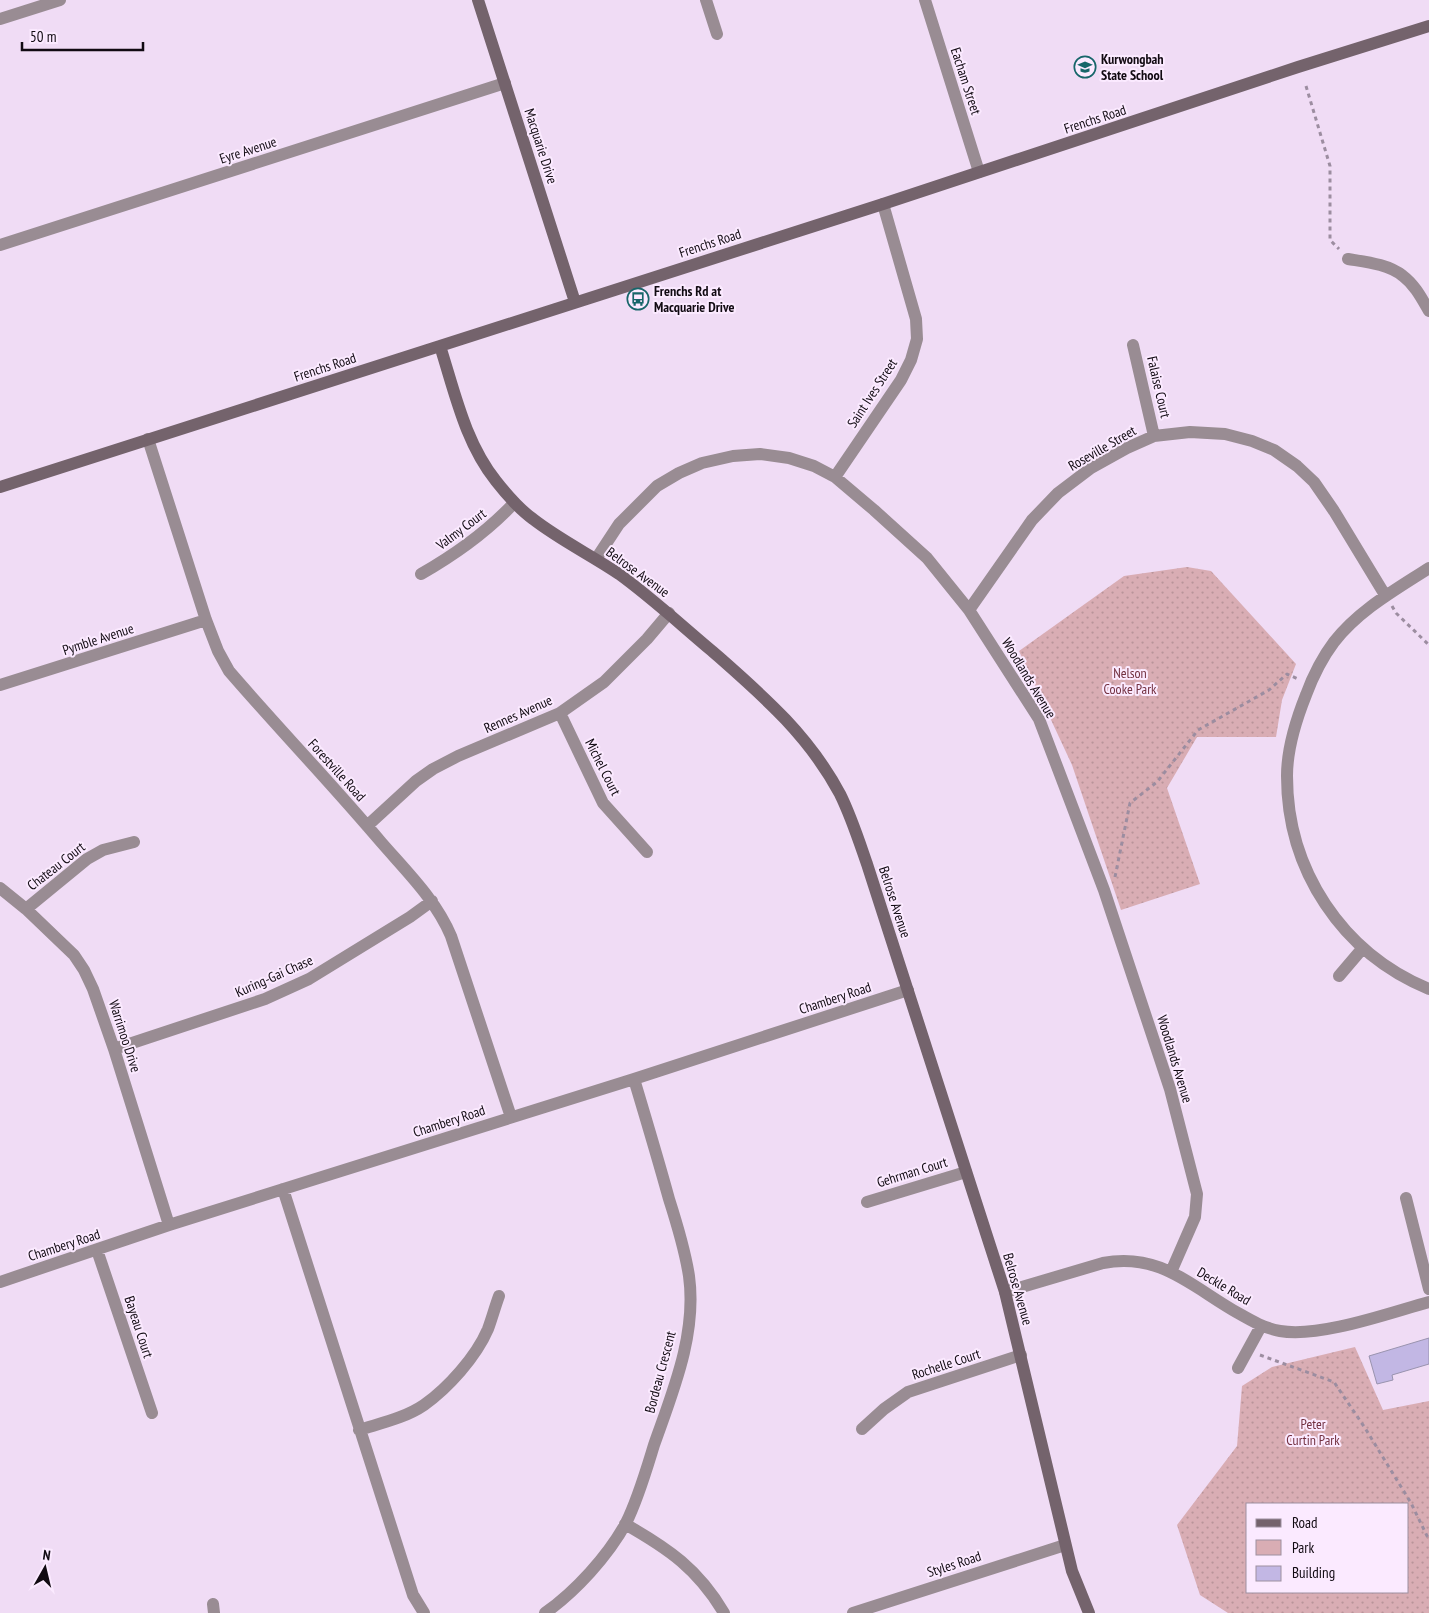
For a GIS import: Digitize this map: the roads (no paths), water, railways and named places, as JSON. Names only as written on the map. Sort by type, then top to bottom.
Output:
[{"type":"street","points":[[0,19],[29,5],[60,0]]},
{"type":"street","name":"Macquarie Drive","points":[[478,0],[575,302]]},
{"type":"street","points":[[706,0],[717,34]]},
{"type":"street","name":"Eacham Street","points":[[924,0],[979,172]]},
{"type":"street","name":"Frenchs Road","points":[[0,487],[883,204],[1298,67],[1429,26]]},
{"type":"street","name":"Eyre Avenue","points":[[0,245],[505,84]]},
{"type":"street","name":"Saint Ives Street","points":[[835,477],[900,380],[911,360],[916,339],[916,319],[883,204]]},
{"type":"street","points":[[1348,259],[1376,264],[1403,276],[1417,291],[1429,311]]},
{"type":"street","name":"Falaise Court","points":[[1134,345],[1154,436]]},
{"type":"street","name":"Belrose Avenue","points":[[440,346],[467,432],[495,480],[514,502],[532,519],[634,585],[767,700],[796,730],[822,763],[840,795],[854,827],[1005,1292],[1065,1544],[1076,1585],[1089,1613]]},
{"type":"street","name":"Roseville Street","points":[[968,610],[1032,520],[1058,492],[1091,468],[1127,448],[1154,436],[1190,432],[1225,434],[1252,441],[1274,450],[1296,466],[1314,482],[1334,511],[1385,595]]},
{"type":"street","name":"Forestville Road","points":[[148,440],[206,620],[218,651],[230,671],[368,826],[432,901],[443,917],[511,1117]]},
{"type":"street","name":"Woodlands Avenue","points":[[596,559],[619,524],[658,486],[679,473],[702,463],[733,456],[760,454],[789,458],[814,466],[835,477],[926,558],[968,610],[1039,719],[1104,890],[1170,1089],[1197,1194],[1195,1217],[1171,1272]]},
{"type":"street","name":"Valmy Court","points":[[421,574],[444,561],[494,525],[514,502]]},
{"type":"street","points":[[1429,568],[1385,595],[1349,625],[1320,662],[1298,715],[1290,746],[1287,775],[1289,806],[1296,840],[1305,868],[1320,897],[1340,926],[1362,948],[1389,968],[1429,989]]},
{"type":"street","name":"Rennes Avenue","points":[[368,826],[416,781],[433,769],[458,756],[560,713],[604,682],[648,639],[669,614]]},
{"type":"street","name":"Pymble Avenue","points":[[0,685],[206,620]]},
{"type":"street","name":"Michel Court","points":[[560,713],[604,803],[647,852]]},
{"type":"street","name":"Chateau Court","points":[[26,908],[87,859],[103,850],[134,842]]},
{"type":"street","name":"Warrimoo Drive","points":[[0,888],[26,908],[74,955],[84,970],[93,988],[114,1049],[169,1225]]},
{"type":"street","name":"Kuring-Gai Chase","points":[[114,1049],[265,999],[309,980],[410,917],[432,901]]},
{"type":"street","points":[[1338,976],[1362,948]]},
{"type":"street","name":"Chambery Road","points":[[0,1282],[169,1225],[634,1079],[908,990]]},
{"type":"street","name":"Bordeau Crescent","points":[[545,1613],[562,1601],[591,1570],[613,1543],[625,1524],[635,1502],[686,1347],[690,1310],[689,1277],[681,1239],[634,1079]]},
{"type":"street","name":"Gehrman Court","points":[[867,1202],[966,1172]]},
{"type":"street","points":[[283,1189],[413,1595],[424,1613]]},
{"type":"street","points":[[1406,1198],[1429,1289]]},
{"type":"street","name":"Bayeau Court","points":[[97,1250],[152,1413]]},
{"type":"street","name":"Deckle Road","points":[[1005,1292],[1103,1263],[1134,1260],[1171,1272],[1261,1326],[1281,1331],[1300,1332],[1324,1329],[1429,1302]]},
{"type":"street","points":[[359,1430],[394,1419],[422,1406],[441,1391],[475,1351],[487,1330],[499,1296]]},
{"type":"street","points":[[1238,1368],[1261,1326]]},
{"type":"street","name":"Rochelle Court","points":[[862,1429],[884,1408],[908,1392],[1021,1356]]},
{"type":"street","points":[[625,1524],[674,1554],[691,1569],[714,1596],[724,1613]]},
{"type":"street","name":"Styles Road","points":[[853,1613],[1065,1544]]},
{"type":"place","name":"Kurwongbah State School","points":[[1085,67]]},
{"type":"place","name":"Frenchs Rd at Macquarie Drive","points":[[638,299]]},
{"type":"park label","name":"Nelson Cooke Park","points":[[1130,682]]},
{"type":"park label","name":"Peter Curtin Park","points":[[1313,1432]]}]
